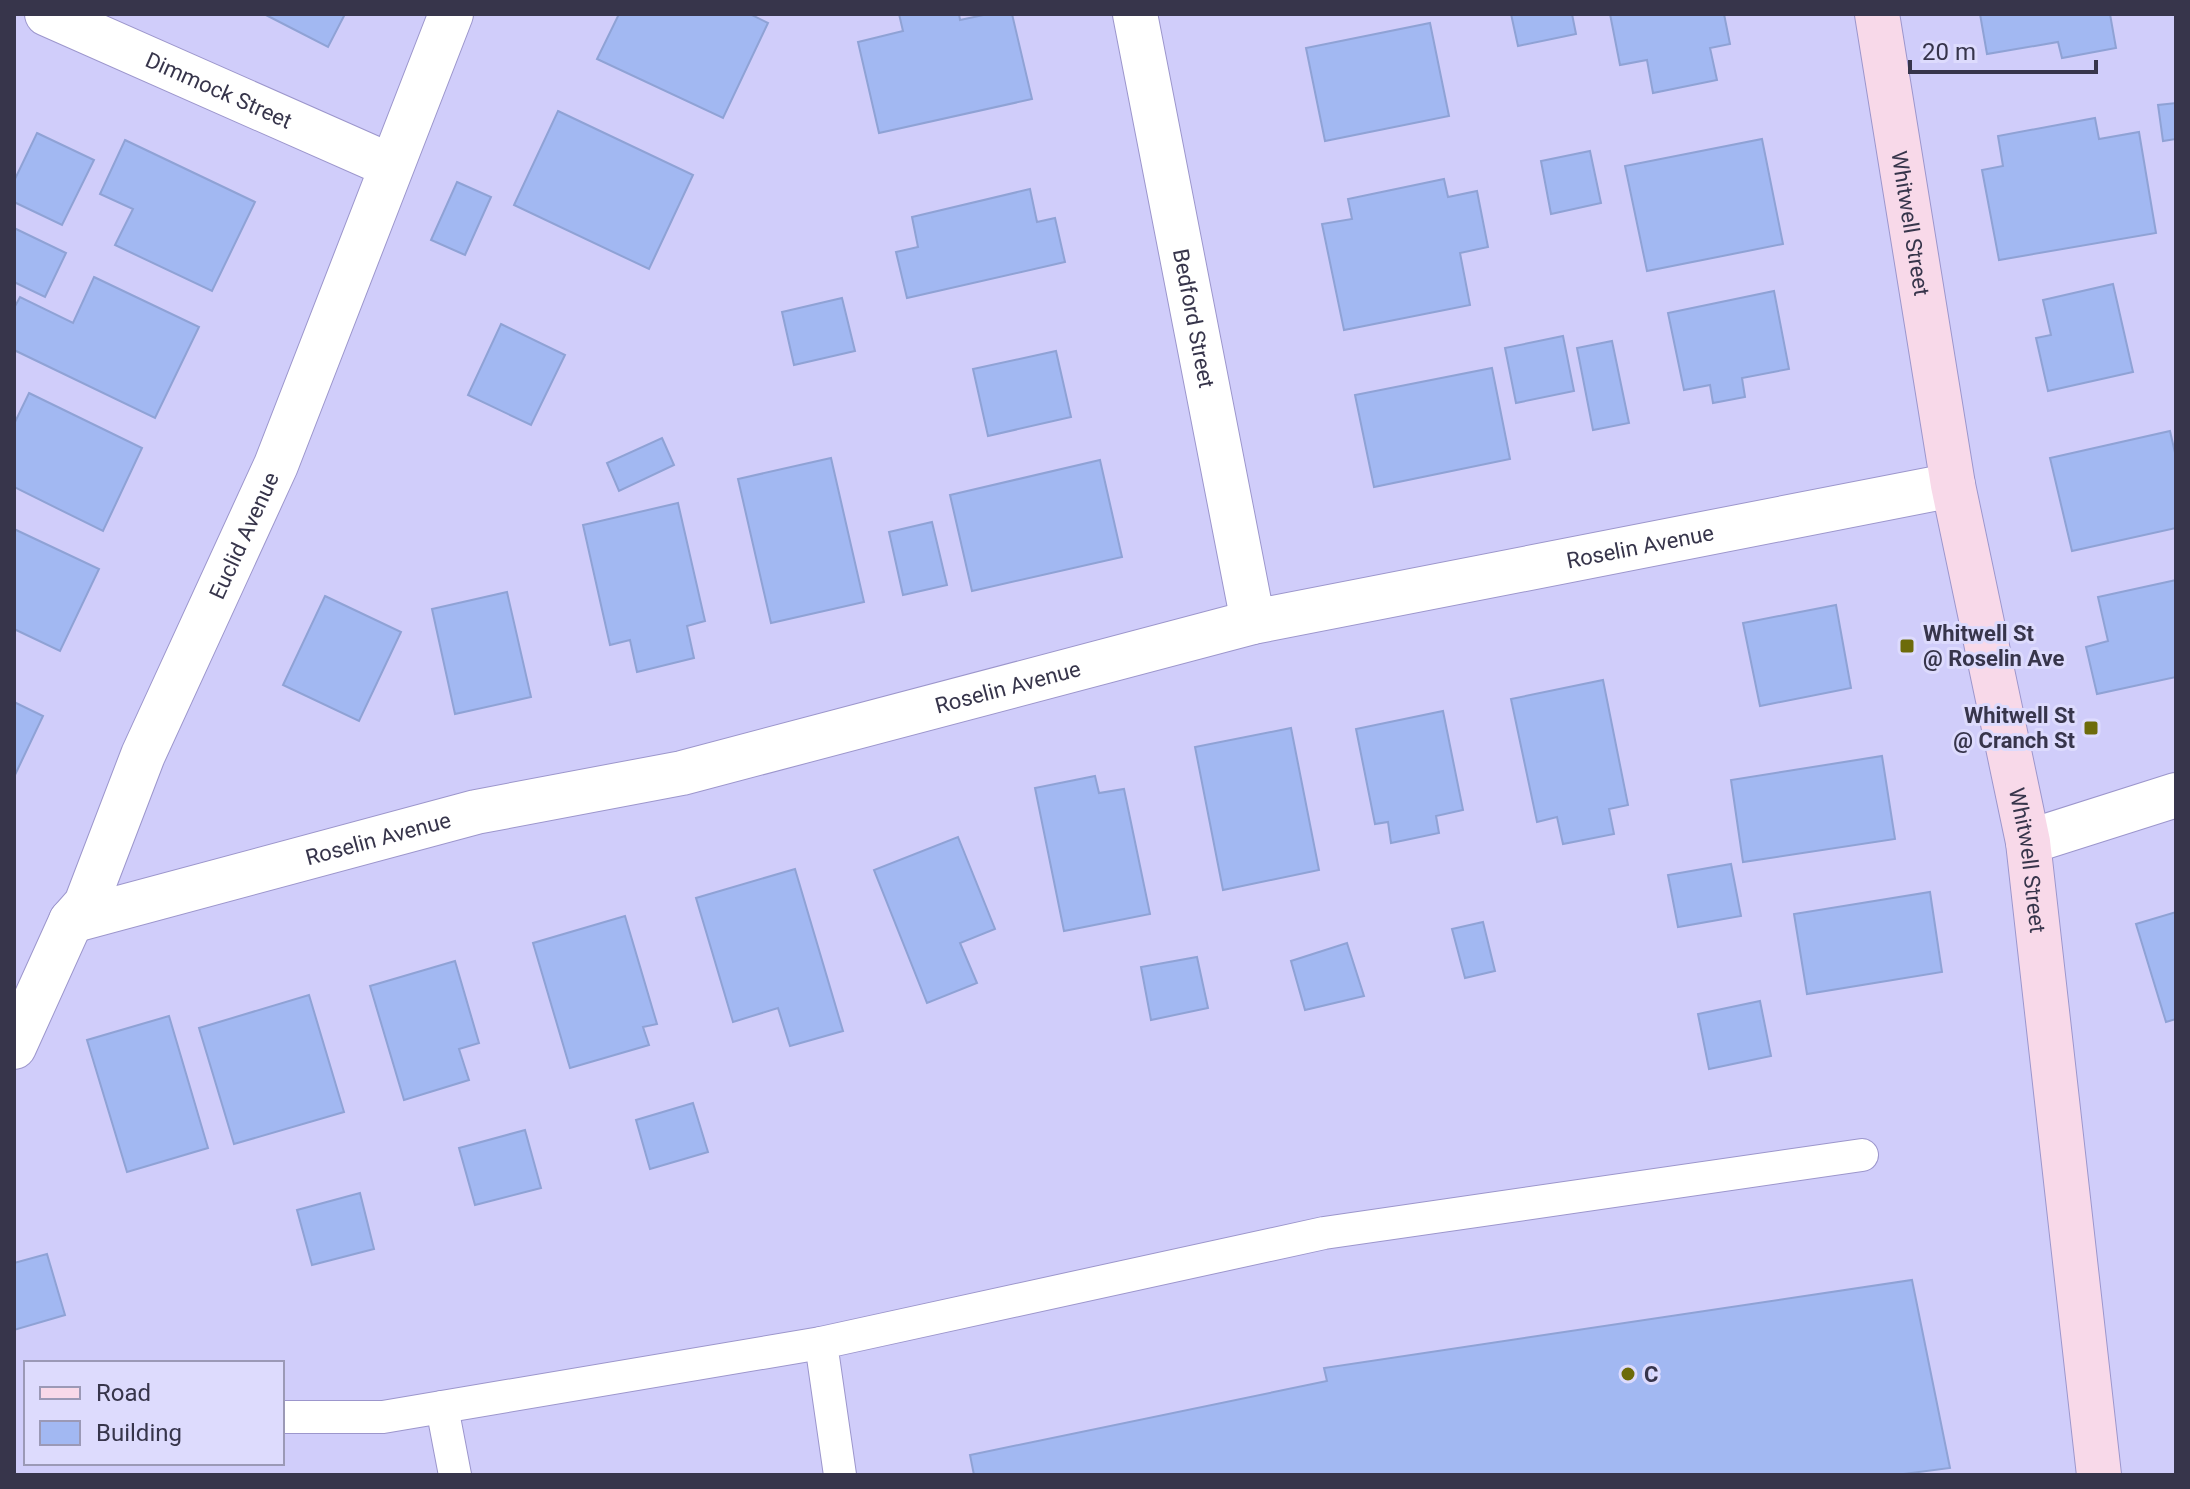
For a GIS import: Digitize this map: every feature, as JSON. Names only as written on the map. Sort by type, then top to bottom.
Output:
[{"type":"street","name":"Dimmock Street","points":[[47,14],[391,166]]},
{"type":"street","name":"Euclid Avenue","points":[[14,1047],[71,921],[86,904],[143,755],[276,465],[451,14]]},
{"type":"street","name":"Bedford Street","points":[[1135,14],[1253,622]]},
{"type":"street","name":"Whitwell Street","points":[[1877,14],[1953,485],[2028,842],[2099,1475]]},
{"type":"street","name":"Roselin Avenue","points":[[71,921],[476,812],[682,773],[1253,622],[1953,485]]},
{"type":"street","points":[[2028,842],[2176,795]]},
{"type":"lane","points":[[284,1417],[383,1417],[821,1343],[1324,1233],[1862,1155]]},
{"type":"lane","points":[[821,1343],[840,1475]]},
{"type":"lane","points":[[442,1407],[455,1475]]},
{"type":"building","points":[[264,14],[345,14],[328,47]]},
{"type":"building","points":[[619,14],[750,14],[768,23],[723,118],[597,59]]},
{"type":"building","points":[[899,14],[959,14],[960,20],[988,14],[1012,14],[1032,99],[879,133],[858,42],[903,31]]},
{"type":"building","points":[[1511,14],[1572,14],[1576,34],[1518,46]]},
{"type":"building","points":[[1610,14],[1724,14],[1730,44],[1710,48],[1717,80],[1653,93],[1647,60],[1620,65]]},
{"type":"building","points":[[1980,14],[2110,14],[2116,48],[2062,58],[2058,42],[1987,54]]},
{"type":"building","points":[[1430,23],[1449,116],[1325,141],[1306,48]]},
{"type":"building","points":[[2176,103],[2176,139],[2163,141],[2158,105]]},
{"type":"building","points":[[558,111],[693,175],[649,269],[514,205]]},
{"type":"building","points":[[2095,118],[2099,139],[2139,132],[2156,233],[1999,260],[1982,170],[2003,166],[1998,136]]},
{"type":"building","points":[[37,133],[94,160],[62,225],[14,202],[14,181]]},
{"type":"building","points":[[1762,139],[1783,244],[1647,271],[1625,166]]},
{"type":"building","points":[[125,140],[255,202],[212,291],[115,245],[133,209],[100,194]]},
{"type":"building","points":[[1590,151],[1601,203],[1551,214],[1541,161]]},
{"type":"building","points":[[1444,179],[1448,197],[1477,191],[1488,247],[1460,253],[1470,305],[1344,330],[1322,224],[1352,219],[1348,199]]},
{"type":"building","points":[[457,182],[491,197],[465,255],[431,240]]},
{"type":"building","points":[[1030,189],[1037,222],[1055,218],[1065,262],[907,298],[896,252],[918,247],[912,217]]},
{"type":"building","points":[[14,228],[66,253],[45,297],[14,282]]},
{"type":"building","points":[[94,277],[199,327],[155,418],[14,350],[14,308],[20,297],[73,323]]},
{"type":"building","points":[[2113,284],[2133,372],[2048,391],[2036,338],[2051,335],[2043,300]]},
{"type":"building","points":[[1774,291],[1789,369],[1742,378],[1745,397],[1713,403],[1710,385],[1684,390],[1668,313]]},
{"type":"building","points":[[842,298],[855,351],[794,365],[782,312]]},
{"type":"building","points":[[501,324],[565,355],[531,425],[468,395]]},
{"type":"building","points":[[1563,336],[1574,391],[1516,403],[1505,348]]},
{"type":"building","points":[[1612,341],[1629,423],[1593,430],[1577,348]]},
{"type":"building","points":[[1056,351],[1071,417],[988,436],[973,369]]},
{"type":"building","points":[[1492,368],[1510,459],[1374,487],[1355,395]]},
{"type":"building","points":[[29,393],[142,448],[103,531],[14,487],[14,424]]},
{"type":"building","points":[[2170,431],[2176,457],[2176,528],[2072,551],[2050,458]]},
{"type":"building","points":[[662,438],[674,465],[619,491],[607,463]]},
{"type":"building","points":[[831,458],[864,602],[771,623],[738,479]]},
{"type":"building","points":[[1100,460],[1122,557],[972,591],[950,495]]},
{"type":"building","points":[[678,503],[705,621],[687,626],[694,658],[637,672],[630,640],[610,645],[583,525]]},
{"type":"building","points":[[932,522],[947,585],[903,595],[889,532]]},
{"type":"building","points":[[14,529],[99,569],[60,651],[14,629]]},
{"type":"building","points":[[2176,580],[2176,677],[2097,694],[2086,647],[2108,641],[2098,597]]},
{"type":"building","points":[[507,592],[531,697],[455,714],[432,609]]},
{"type":"building","points":[[325,596],[401,632],[359,721],[283,685]]},
{"type":"building","points":[[1836,605],[1851,688],[1760,706],[1743,623]]},
{"type":"building","points":[[1603,680],[1628,805],[1609,809],[1614,834],[1563,844],[1557,817],[1537,822],[1511,699]]},
{"type":"building","points":[[14,702],[43,716],[14,777]]},
{"type":"building","points":[[1443,711],[1463,810],[1436,816],[1439,833],[1391,843],[1388,822],[1375,824],[1356,729]]},
{"type":"building","points":[[1291,728],[1319,870],[1223,890],[1195,747]]},
{"type":"building","points":[[1882,756],[1895,839],[1743,862],[1731,780]]},
{"type":"building","points":[[1095,776],[1099,793],[1124,789],[1150,914],[1064,931],[1035,788]]},
{"type":"building","points":[[958,837],[995,929],[960,943],[977,983],[927,1003],[874,870]]},
{"type":"building","points":[[1731,864],[1741,916],[1678,927],[1668,875]]},
{"type":"building","points":[[795,869],[843,1031],[790,1046],[778,1008],[733,1022],[696,898]]},
{"type":"building","points":[[1930,892],[1942,972],[1807,994],[1794,914]]},
{"type":"building","points":[[2176,912],[2176,1019],[2166,1022],[2136,924]]},
{"type":"building","points":[[625,916],[657,1024],[643,1027],[649,1045],[570,1068],[533,943]]},
{"type":"building","points":[[1483,922],[1495,971],[1465,978],[1452,929]]},
{"type":"building","points":[[1347,943],[1364,996],[1305,1010],[1291,961]]},
{"type":"building","points":[[1197,957],[1208,1008],[1151,1020],[1141,967]]},
{"type":"building","points":[[455,961],[479,1043],[459,1049],[469,1080],[404,1100],[370,986]]},
{"type":"building","points":[[309,995],[344,1112],[234,1144],[199,1028]]},
{"type":"building","points":[[1760,1001],[1771,1056],[1709,1069],[1698,1014]]},
{"type":"building","points":[[169,1016],[208,1148],[127,1172],[87,1040]]},
{"type":"building","points":[[693,1103],[708,1152],[650,1169],[636,1120]]},
{"type":"building","points":[[525,1130],[541,1188],[475,1205],[459,1148]]},
{"type":"building","points":[[360,1193],[374,1249],[312,1265],[297,1210]]},
{"type":"building","points":[[47,1254],[65,1315],[14,1330],[14,1263]]},
{"type":"building","name":"C","points":[[1912,1280],[1950,1468],[1896,1475],[974,1475],[970,1455],[1327,1381],[1324,1368]]},
{"type":"place","name":"Whitwell St @ Roselin Ave","points":[[1907,646]]},
{"type":"place","name":"Whitwell St @ Cranch St","points":[[2091,728]]},
{"type":"place","name":"C","points":[[1628,1374]]}]
